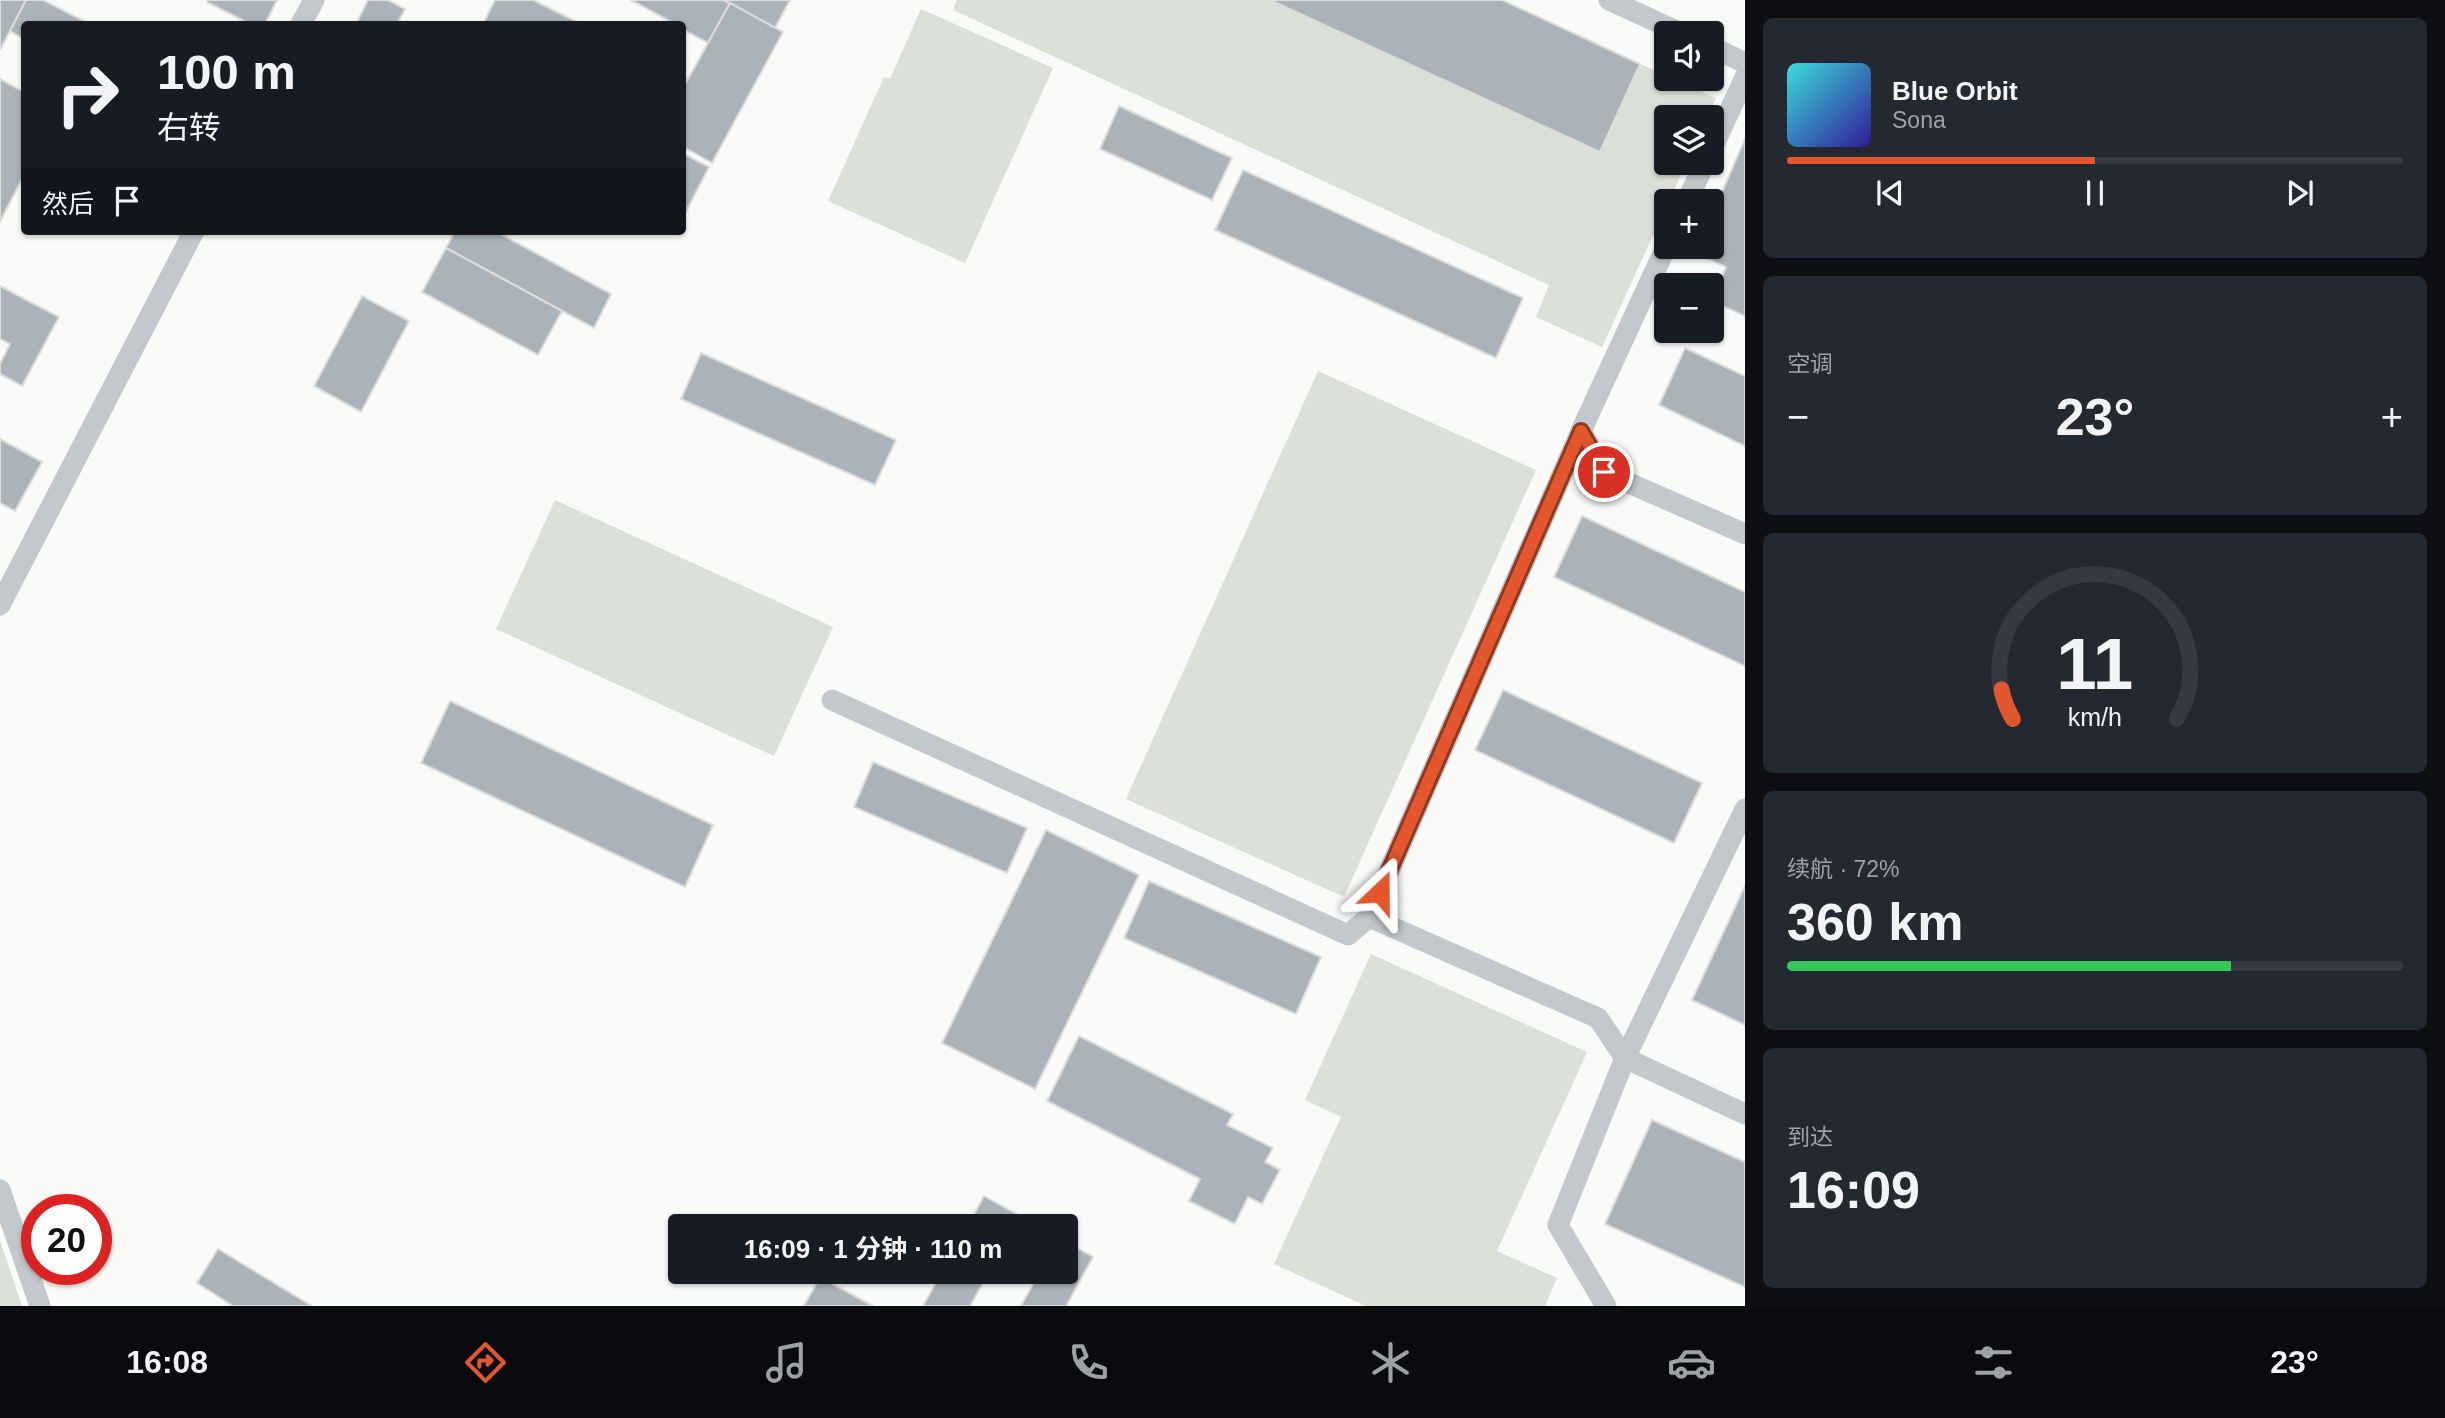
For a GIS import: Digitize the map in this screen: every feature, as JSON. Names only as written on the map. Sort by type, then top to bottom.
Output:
[{"type":"lane","points":[[303,21],[314,0]]},
{"type":"lane","points":[[1609,0],[1655,21]]},
{"type":"lane","points":[[1724,53],[1745,63]]},
{"type":"lane","points":[[1724,123],[1745,77]]},
{"type":"lane","points":[[0,605],[192,235]]},
{"type":"lane","points":[[832,700],[1348,935],[1369,917],[1581,431],[1660,259]]},
{"type":"lane","points":[[1581,431],[1604,472],[1745,534]]},
{"type":"lane","points":[[1606,1306],[1558,1225],[1625,1058],[1745,809]]},
{"type":"lane","points":[[1369,917],[1598,1018],[1625,1058],[1745,1114]]},
{"type":"lane","points":[[0,1190],[40,1306]]},
{"type":"shaded area","points":[[957,0],[1270,0],[1599,152],[1640,64],[1654,70],[1654,91],[1700,91],[1716,98],[1713,105],[1654,105],[1654,175],[1681,175],[1674,189],[1654,189],[1654,233],[1602,347],[1536,317],[1549,285],[953,10]]},
{"type":"shaded area","points":[[921,9],[1053,68],[965,263],[828,201],[884,77],[890,79]]},
{"type":"shaded area","points":[[1318,371],[1536,470],[1344,897],[1126,799]]},
{"type":"shaded area","points":[[555,500],[833,627],[774,756],[496,629]]},
{"type":"shaded area","points":[[1371,954],[1587,1052],[1497,1251],[1557,1278],[1545,1306],[1366,1306],[1274,1264],[1341,1117],[1305,1100]]},
{"type":"shaded area","points":[[0,1241],[22,1306],[0,1306]]},
{"type":"building","points":[[0,0],[26,0],[0,50]]},
{"type":"building","points":[[26,0],[43,0],[84,21],[21,21],[21,37],[10,31]]},
{"type":"building","points":[[277,0],[266,21],[244,21],[207,2]]},
{"type":"building","points":[[368,0],[388,0],[405,9],[399,21],[358,21]]},
{"type":"building","points":[[495,0],[533,0],[575,21],[484,21]]},
{"type":"building","points":[[631,0],[724,0],[730,3],[708,43],[686,31],[686,21],[670,21]]},
{"type":"building","points":[[724,0],[790,0],[775,28]]},
{"type":"building","points":[[1270,0],[1502,0],[1640,64],[1600,152]]},
{"type":"building","points":[[730,3],[783,32],[712,163],[686,148],[686,83]]},
{"type":"building","points":[[0,79],[21,90],[21,181],[0,222]]},
{"type":"building","points":[[1119,106],[1232,158],[1212,200],[1100,149]]},
{"type":"building","points":[[1745,139],[1745,316],[1724,306],[1724,273],[1726,267],[1708,259],[1724,259],[1723,189]]},
{"type":"building","points":[[686,155],[709,167],[686,211]]},
{"type":"building","points":[[1243,170],[1523,298],[1496,358],[1215,230]]},
{"type":"building","points":[[453,235],[502,235],[611,294],[594,328],[446,248]]},
{"type":"building","points":[[446,248],[562,311],[538,355],[422,292]]},
{"type":"building","points":[[0,286],[59,317],[22,386],[0,374],[0,364],[10,344],[0,339]]},
{"type":"building","points":[[362,296],[409,321],[361,412],[314,386]]},
{"type":"building","points":[[1685,348],[1745,376],[1745,446],[1659,405]]},
{"type":"building","points":[[701,353],[896,440],[875,485],[681,399]]},
{"type":"building","points":[[0,439],[42,462],[15,511],[0,503]]},
{"type":"building","points":[[1582,516],[1745,592],[1745,666],[1554,577]]},
{"type":"building","points":[[1503,690],[1702,783],[1674,843],[1475,750]]},
{"type":"building","points":[[450,701],[713,825],[685,887],[421,763]]},
{"type":"building","points":[[873,762],[1027,828],[1007,873],[854,807]]},
{"type":"building","points":[[1046,830],[1139,875],[1035,1089],[942,1043]]},
{"type":"building","points":[[1149,881],[1321,957],[1296,1014],[1124,938]]},
{"type":"building","points":[[1745,886],[1745,1025],[1692,1000]]},
{"type":"building","points":[[1079,1036],[1233,1114],[1227,1125],[1273,1148],[1265,1162],[1280,1170],[1262,1204],[1248,1197],[1235,1224],[1189,1201],[1200,1179],[1047,1101]]},
{"type":"building","points":[[1652,1120],[1745,1162],[1745,1287],[1605,1224]]},
{"type":"building","points":[[984,1196],[1016,1214],[974,1214]]},
{"type":"building","points":[[218,1249],[312,1306],[233,1306],[197,1283]]},
{"type":"building","points":[[1078,1249],[1093,1257],[1066,1306],[1021,1306],[1033,1284],[1078,1284]]},
{"type":"building","points":[[816,1284],[833,1284],[873,1306],[804,1306]]},
{"type":"building","points":[[935,1284],[982,1284],[970,1306],[923,1306]]},
{"type":"route","points":[[1380,892],[1581,431],[1604,472]]}]
